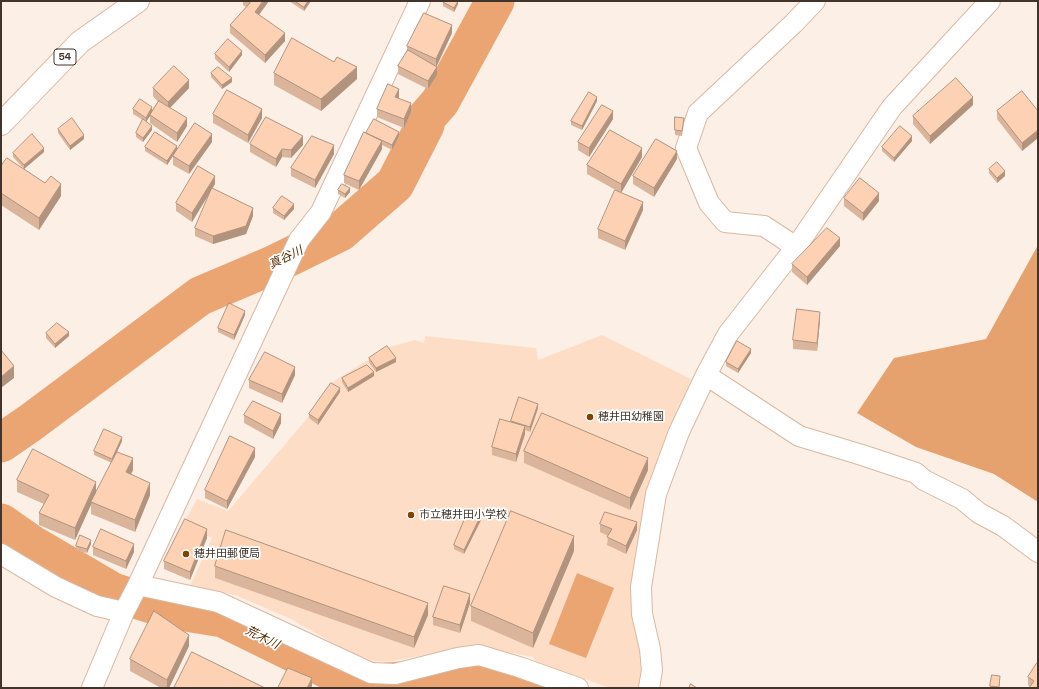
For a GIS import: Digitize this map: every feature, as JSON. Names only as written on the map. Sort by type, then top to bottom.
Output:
[{"type":"main road","name":"54","points":[[1,124],[80,42],[138,1]]},
{"type":"street","points":[[92,688],[126,609],[282,275],[299,240],[321,212],[420,1]]},
{"type":"street","points":[[796,247],[764,226],[725,222],[709,203],[686,148],[698,113],[793,24],[815,1]]},
{"type":"street","points":[[650,688],[652,670],[650,649],[642,614],[641,586],[656,494],[680,432],[706,375],[728,334],[796,247],[892,107],[990,1]]},
{"type":"street","points":[[706,375],[799,436],[916,473],[924,480],[962,499],[979,513],[1003,526],[1038,552]]},
{"type":"street","points":[[1,554],[56,587],[97,606],[126,609]]},
{"type":"street","points":[[137,587],[218,602],[371,673],[395,674],[479,654],[578,688]]},
{"type":"shaded area","points":[[1038,245],[1038,502],[994,474],[916,447],[857,413],[894,358],[986,339]]},
{"type":"shaded area","name":"市立穂井田小学校","points":[[602,335],[691,379],[651,477],[643,519],[644,662],[640,688],[610,688],[536,662],[533,657],[475,646],[387,662],[374,661],[342,650],[289,618],[235,595],[190,586],[212,538],[183,525],[197,499],[228,511],[305,421],[330,384],[386,348],[415,340],[424,343],[425,336],[536,348],[538,360]]},
{"type":"shaded area","points":[[577,573],[614,588],[586,658],[549,644]]},
{"type":"building","points":[[248,1],[263,1],[255,12],[285,33],[265,55],[230,25],[250,3]]},
{"type":"building","points":[[295,1],[308,1],[304,7]]},
{"type":"building","points":[[458,1],[454,8],[443,2]]},
{"type":"building","points":[[424,13],[452,25],[436,59],[407,46]]},
{"type":"building","points":[[292,38],[334,62],[337,57],[357,67],[321,99],[274,73]]},
{"type":"building","points":[[228,39],[242,51],[229,67],[215,54]]},
{"type":"building","points":[[408,50],[437,67],[428,81],[398,66]]},
{"type":"building","points":[[174,66],[189,80],[168,102],[153,88]]},
{"type":"building","points":[[218,67],[232,78],[222,85],[211,73]]},
{"type":"building","points":[[956,78],[973,97],[930,136],[913,116]]},
{"type":"building","points":[[388,84],[399,89],[395,97],[411,103],[404,119],[377,109]]},
{"type":"building","points":[[227,90],[262,109],[248,135],[213,114]]},
{"type":"building","points":[[1022,91],[1038,111],[1038,130],[1022,143],[997,111]]},
{"type":"building","points":[[589,92],[597,97],[582,126],[571,121]]},
{"type":"building","points":[[140,99],[152,107],[146,118],[133,109]]},
{"type":"building","points":[[159,101],[187,118],[177,133],[150,115]]},
{"type":"building","points":[[602,105],[613,111],[589,148],[578,142]]},
{"type":"building","points":[[266,117],[303,136],[291,150],[282,149],[276,159],[250,144]]},
{"type":"building","points":[[675,117],[684,118],[682,131],[675,130]]},
{"type":"building","points":[[72,118],[84,135],[70,146],[58,129]]},
{"type":"building","points":[[143,119],[152,126],[143,138],[136,133]]},
{"type":"building","points":[[374,119],[399,132],[392,145],[366,133]]},
{"type":"building","points":[[195,123],[212,134],[189,166],[173,156]]},
{"type":"building","points":[[900,126],[912,136],[894,158],[882,147]]},
{"type":"building","points":[[610,130],[642,148],[621,184],[587,165]]},
{"type":"building","points":[[155,132],[177,146],[167,161],[145,147]]},
{"type":"building","points":[[364,132],[382,141],[359,181],[344,175]]},
{"type":"building","points":[[32,134],[44,148],[24,165],[13,153]]},
{"type":"building","points":[[312,136],[334,145],[315,180],[291,168]]},
{"type":"building","points":[[656,139],[677,151],[654,188],[633,176]]},
{"type":"building","points":[[7,158],[45,183],[51,176],[61,184],[39,218],[1,193],[1,166]]},
{"type":"building","points":[[997,162],[1005,171],[997,178],[989,169]]},
{"type":"building","points":[[198,166],[215,176],[192,213],[176,203]]},
{"type":"building","points":[[860,178],[879,193],[863,213],[844,198]]},
{"type":"building","points":[[342,184],[350,188],[345,194],[338,190]]},
{"type":"building","points":[[212,188],[253,208],[246,226],[213,236],[195,228]]},
{"type":"building","points":[[615,190],[643,202],[625,241],[598,229]]},
{"type":"building","points":[[282,196],[294,204],[284,216],[273,208]]},
{"type":"building","points":[[827,228],[840,238],[807,277],[792,264]]},
{"type":"building","points":[[229,303],[245,311],[234,335],[218,328]]},
{"type":"building","points":[[797,309],[820,312],[817,343],[793,340]]},
{"type":"building","points":[[57,323],[69,332],[55,344],[46,333]]},
{"type":"building","points":[[737,341],[751,349],[738,369],[726,362]]},
{"type":"building","points":[[387,346],[396,358],[376,368],[369,358]]},
{"type":"building","points":[[1,350],[14,366],[1,377]]},
{"type":"building","points":[[265,352],[295,367],[282,394],[249,380]]},
{"type":"building","points":[[367,365],[374,372],[348,388],[342,378]]},
{"type":"building","points":[[331,383],[340,388],[318,420],[309,414]]},
{"type":"building","points":[[519,397],[538,404],[530,427],[511,421]]},
{"type":"building","points":[[253,401],[281,414],[273,431],[244,415]]},
{"type":"building","name":"穂井田幼稚園","points":[[542,413],[648,458],[630,498],[524,451]]},
{"type":"building","points":[[500,419],[525,426],[516,454],[492,447]]},
{"type":"building","points":[[104,429],[122,437],[112,459],[94,451]]},
{"type":"building","points":[[230,436],[255,448],[227,501],[205,490]]},
{"type":"building","points":[[33,449],[96,482],[75,528],[39,513],[49,495],[17,480]]},
{"type":"building","points":[[117,452],[133,458],[126,472],[150,483],[135,520],[91,502]]},
{"type":"building","points":[[469,509],[481,515],[464,550],[454,545]]},
{"type":"building","points":[[511,511],[574,536],[533,633],[471,606]]},
{"type":"building","points":[[605,512],[637,522],[626,546],[607,537],[612,529],[600,524]]},
{"type":"building","points":[[185,519],[207,529],[190,572],[164,561]]},
{"type":"building","points":[[101,529],[134,544],[126,561],[93,547]]},
{"type":"building","points":[[226,530],[428,603],[414,637],[215,566]]},
{"type":"building","points":[[80,535],[91,540],[87,549],[76,546]]},
{"type":"building","points":[[444,586],[470,594],[460,625],[433,617]]},
{"type":"building","points":[[154,611],[189,635],[167,680],[130,659]]},
{"type":"building","points":[[192,652],[265,688],[174,688]]},
{"type":"building","points":[[1037,663],[1038,688],[1029,688],[1034,681],[1028,677]]},
{"type":"building","points":[[288,668],[312,678],[307,688],[278,688]]},
{"type":"building","points":[[992,675],[1000,676],[999,687],[990,686]]},
{"type":"building","points":[[691,684],[697,688],[689,688]]},
{"type":"waterway","name":"真谷川","points":[[1,443],[200,296],[273,265],[340,232],[395,184],[425,125],[426,118],[440,102],[495,1]]},
{"type":"waterway","name":"荒木川","points":[[1,523],[31,544],[113,592],[167,609],[223,618],[331,671],[377,683],[413,680],[465,670],[513,678],[538,688]]},
{"type":"place","name":"穂井田幼稚園","points":[[590,417]]},
{"type":"place","name":"市立穂井田小学校","points":[[411,515]]},
{"type":"place","name":"穂井田郵便局","points":[[186,554]]}]
